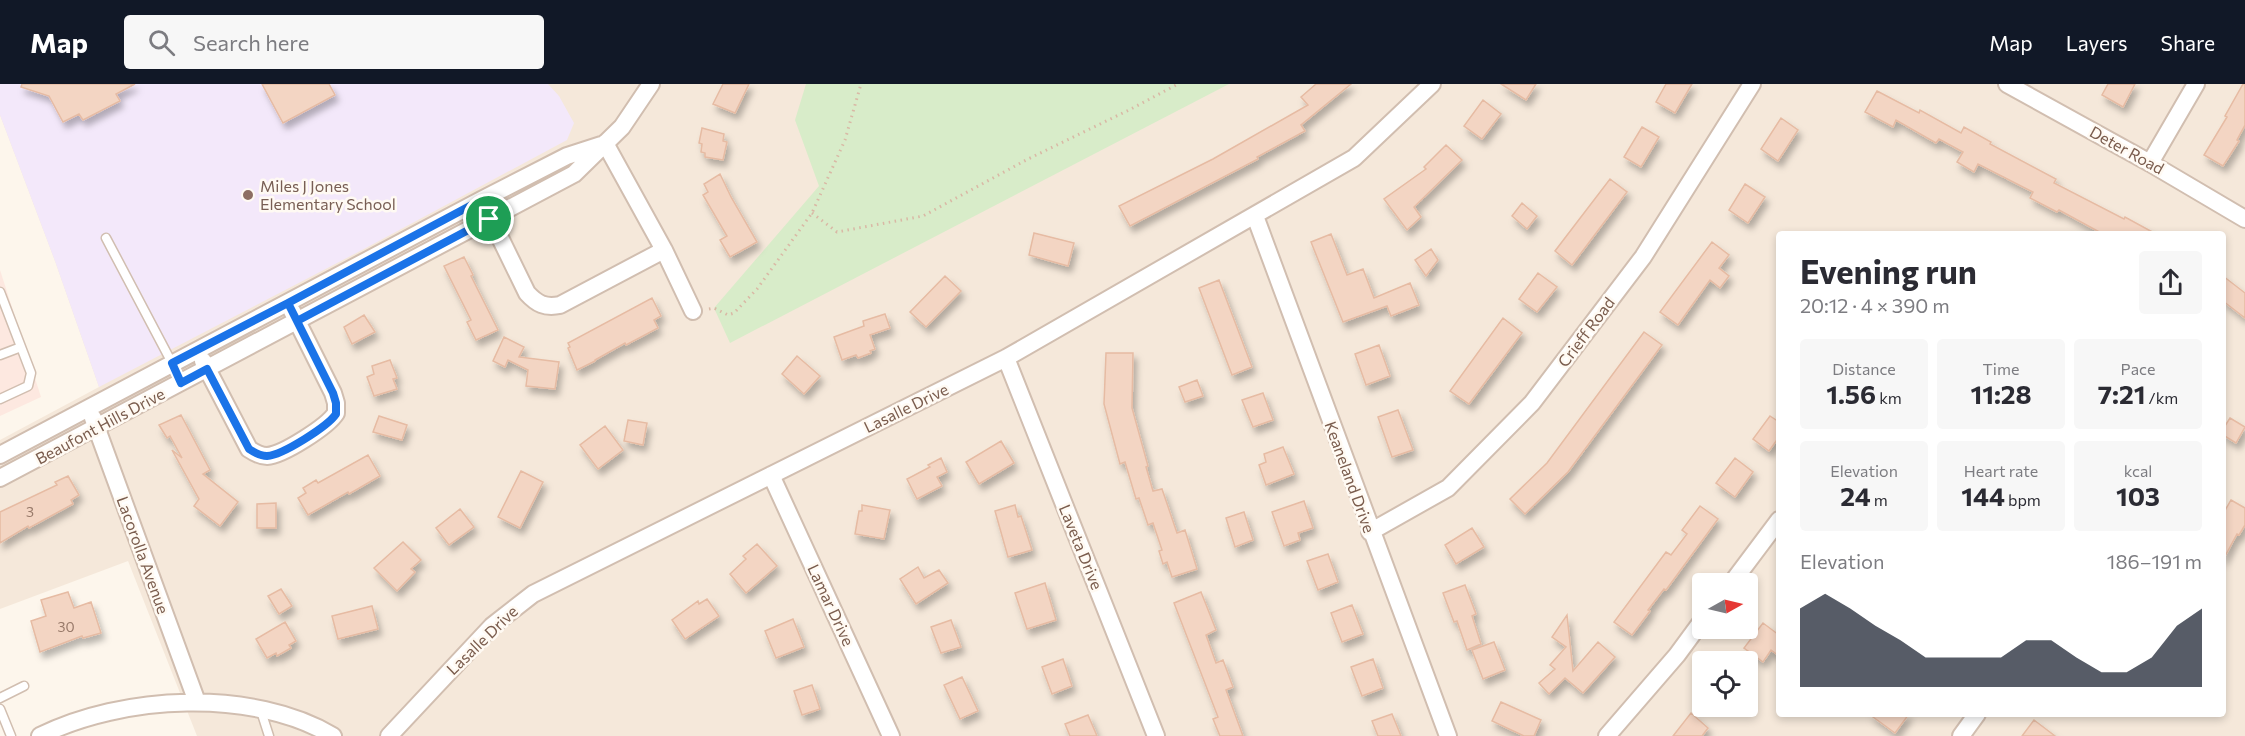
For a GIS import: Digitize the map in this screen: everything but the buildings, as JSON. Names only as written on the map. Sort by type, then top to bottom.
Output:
[{"type":"street","name":"Beaufont Hills Drive","points":[[0,478],[574,174],[622,127],[651,84]]},
{"type":"street","name":"Lasalle Drive","points":[[389,736],[492,626],[533,594],[1006,358],[1354,158],[1432,84]]},
{"type":"street","name":"Crieff Road","points":[[1370,532],[1448,488],[1532,403],[1643,257],[1752,84]]},
{"type":"street","name":"Deter Road","points":[[2007,84],[2150,163],[2245,219]]},
{"type":"street","points":[[2150,163],[2196,84]]},
{"type":"street","name":"Beaufont Hills Drive","points":[[0,455],[483,199],[567,156],[605,143]]},
{"type":"street","points":[[605,143],[664,250],[693,311]]},
{"type":"street","points":[[483,199],[489,219],[527,293],[535,302],[544,306],[560,305],[664,250]]},
{"type":"street","name":"Keaneland Drive","points":[[1255,216],[1370,532],[1448,736]]},
{"type":"street","points":[[198,350],[249,449],[268,456],[279,453],[324,427],[336,414],[333,393],[288,303]]},
{"type":"street","name":"Laveta Drive","points":[[1006,358],[1156,736]]},
{"type":"street","name":"Lacorolla Avenue","points":[[90,408],[197,702]]},
{"type":"street","name":"Lamar Drive","points":[[771,475],[891,736]]},
{"type":"street","points":[[1739,573],[1776,524]]},
{"type":"street","points":[[1607,736],[1692,635]]},
{"type":"street","points":[[40,736],[64,726],[116,711],[148,705],[197,702],[285,716],[333,736]]},
{"type":"street","points":[[1961,736],[1975,717]]},
{"type":"lane","points":[[106,238],[181,383]]},
{"type":"lane","points":[[0,292],[31,373],[28,386],[0,399]]},
{"type":"lane","points":[[0,355],[21,347]]},
{"type":"lane","points":[[0,698],[24,686]]},
{"type":"lane","points":[[0,709],[11,736]]},
{"type":"lane","points":[[261,711],[269,736]]},
{"type":"path","points":[[693,311],[714,308],[728,315],[734,313],[757,289],[812,213],[845,140],[861,84]]},
{"type":"path","points":[[812,213],[837,232],[923,216],[1028,159],[1178,84]]},
{"type":"shaded area","points":[[0,84],[2245,84],[2245,736],[197,736],[128,561],[0,609],[0,440],[99,387],[0,115]]},
{"type":"shaded area","name":"Miles J Jones Elementary School","points":[[0,84],[548,84],[559,96],[574,123],[567,140],[99,387],[0,115]]},
{"type":"shaded area","points":[[0,270],[41,397],[0,416]]},
{"type":"green space","points":[[806,84],[1229,84],[730,343],[714,308],[819,186],[795,120]]},
{"type":"place","name":"Miles J Jones Elementary School","points":[[248,195]]},
{"type":"route","points":[[489,219],[297,321],[288,303],[172,363],[181,383],[207,369],[249,449],[268,456],[279,453],[324,427],[336,414],[333,393],[297,321],[288,303],[483,199],[489,219]]}]
